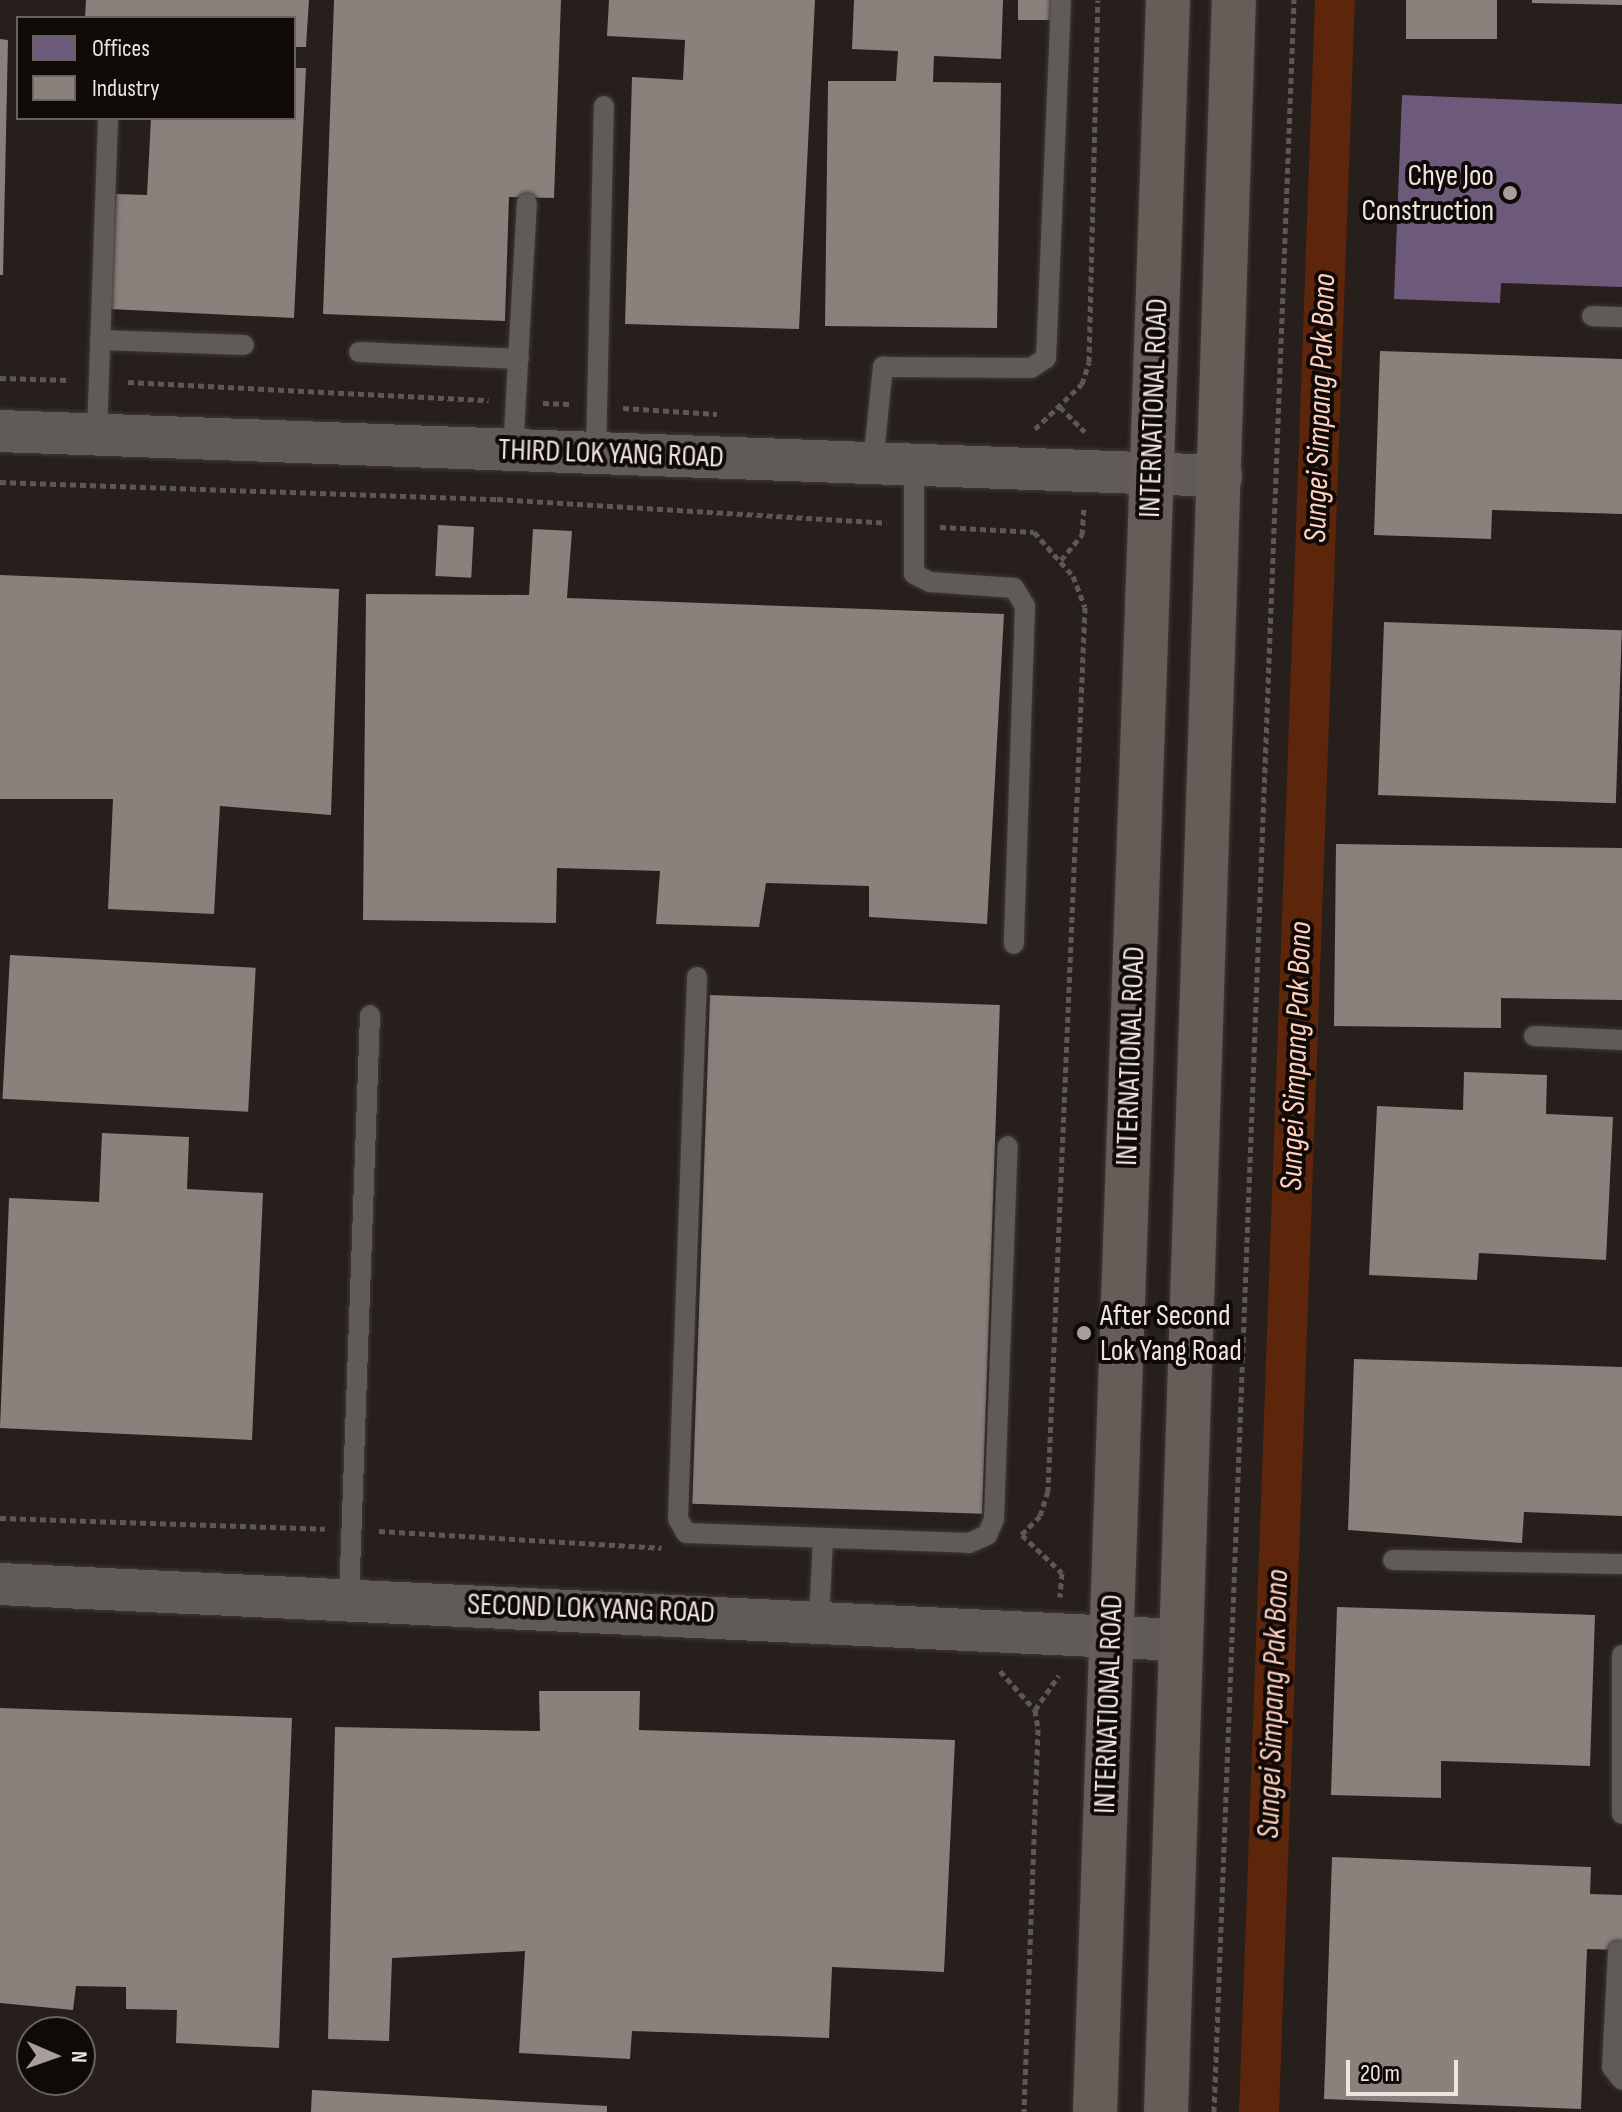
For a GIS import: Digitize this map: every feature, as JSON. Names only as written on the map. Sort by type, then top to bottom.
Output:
[{"type":"main road","name":"INTERNATIONAL ROAD","points":[[1095,2112],[1168,0]]},
{"type":"main road","points":[[1166,2112],[1234,0]]},
{"type":"street","name":"THIRD LOK YANG ROAD","points":[[0,431],[873,463],[1151,478],[1221,476]]},
{"type":"street","name":"SECOND LOK YANG ROAD","points":[[0,1584],[1111,1632],[1180,1640]]},
{"type":"lane","points":[[873,463],[883,367],[1031,368],[1046,358],[1061,0]]},
{"type":"lane","points":[[596,454],[604,106]]},
{"type":"lane","points":[[97,434],[108,120]]},
{"type":"lane","points":[[513,451],[527,203]]},
{"type":"lane","points":[[1592,316],[1622,317]]},
{"type":"lane","points":[[100,340],[244,345]]},
{"type":"lane","points":[[359,352],[519,359]]},
{"type":"lane","points":[[914,465],[914,574],[930,582],[1014,588],[1025,606],[1014,944]]},
{"type":"lane","points":[[697,977],[678,1519],[693,1535],[969,1543],[992,1527],[1008,1146]]},
{"type":"lane","points":[[349,1599],[370,1015]]},
{"type":"lane","points":[[1534,1036],[1622,1040]]},
{"type":"lane","points":[[819,1619],[823,1539]]},
{"type":"lane","points":[[1393,1560],[1622,1564]]},
{"type":"lane","points":[[1622,1655],[1622,1814]]},
{"type":"lane","points":[[1618,1951],[1612,2067],[1622,2080]]},
{"type":"path","points":[[1021,429],[1036,429],[1060,407],[1082,384],[1089,362],[1098,0]]},
{"type":"path","points":[[1214,2112],[1294,0]]},
{"type":"path","points":[[0,378],[518,401],[721,414]]},
{"type":"path","points":[[1024,2112],[1035,1710]]},
{"type":"building: Offices","name":"Chye Joo Construction","points":[[1402,95],[1622,104],[1622,287],[1501,283],[1500,303],[1394,299]]},
{"type":"building: Industry","points":[[86,0],[309,0],[306,47],[296,47],[296,16],[85,16]]},
{"type":"building: Industry","points":[[334,0],[561,0],[554,198],[509,197],[505,321],[323,314]]},
{"type":"building: Industry","points":[[609,0],[815,0],[799,329],[625,324],[632,77],[683,80],[685,40],[607,36]]},
{"type":"building: Industry","points":[[854,0],[1003,0],[1001,59],[934,56],[933,82],[1001,83],[997,328],[825,326],[828,81],[896,81],[898,51],[852,49]]},
{"type":"building: Industry","points":[[1018,0],[1055,0],[1055,20],[1018,20]]},
{"type":"building: Industry","points":[[1406,0],[1497,0],[1497,39],[1406,39]]},
{"type":"building: Industry","points":[[1532,0],[1622,0],[1622,5],[1532,3]]},
{"type":"building: Industry","points":[[0,39],[8,40],[3,275],[0,275]]},
{"type":"building: Industry","points":[[296,68],[306,68],[294,318],[110,309],[116,194],[147,195],[151,120],[296,120]]},
{"type":"building: Industry","points":[[1380,351],[1622,359],[1622,514],[1492,510],[1491,539],[1374,535]]},
{"type":"building: Industry","points":[[438,525],[474,527],[471,578],[435,576]]},
{"type":"building: Industry","points":[[533,529],[572,531],[567,598],[1004,614],[987,924],[869,917],[869,886],[766,883],[759,927],[656,924],[660,871],[557,868],[556,923],[363,920],[366,594],[529,595]]},
{"type":"building: Industry","points":[[0,575],[339,589],[331,815],[220,806],[214,914],[108,909],[113,799],[0,799]]},
{"type":"building: Industry","points":[[1384,622],[1622,630],[1616,803],[1378,795]]},
{"type":"building: Industry","points":[[1336,844],[1622,848],[1622,1000],[1501,998],[1501,1028],[1334,1026]]},
{"type":"building: Industry","points":[[10,955],[256,968],[248,1112],[2,1099]]},
{"type":"building: Industry","points":[[710,995],[1000,1005],[982,1514],[692,1504]]},
{"type":"building: Industry","points":[[1464,1072],[1547,1075],[1546,1114],[1613,1117],[1606,1260],[1479,1253],[1477,1280],[1369,1275],[1377,1106],[1463,1110]]},
{"type":"building: Industry","points":[[102,1133],[189,1137],[187,1189],[263,1193],[252,1440],[0,1428],[9,1198],[99,1202]]},
{"type":"building: Industry","points":[[1354,1359],[1622,1367],[1622,1516],[1524,1512],[1522,1543],[1348,1530]]},
{"type":"building: Industry","points":[[1337,1607],[1595,1615],[1590,1766],[1441,1761],[1441,1798],[1331,1795]]},
{"type":"building: Industry","points":[[539,1691],[640,1691],[639,1730],[955,1740],[944,1972],[832,1967],[829,2038],[632,2031],[630,2059],[519,2053],[525,1951],[392,1958],[389,2041],[328,2039],[335,1727],[540,1731]]},
{"type":"building: Industry","points":[[0,1708],[292,1718],[279,2048],[176,2043],[177,2010],[126,2009],[126,1987],[76,1986],[73,2010],[0,2003]]},
{"type":"building: Industry","points":[[1332,1857],[1591,1867],[1590,1894],[1622,1895],[1622,1950],[1587,1949],[1581,2109],[1324,2099]]},
{"type":"building: Industry","points":[[312,2090],[607,2106],[607,2112],[311,2112]]},
{"type":"waterway","name":"Sungei Simpang Pak Bono","points":[[1259,2112],[1335,0]]},
{"type":"place","name":"Chye Joo Construction","points":[[1510,193]]},
{"type":"place","name":"After Second Lok Yang Road","points":[[1084,1333]]}]
